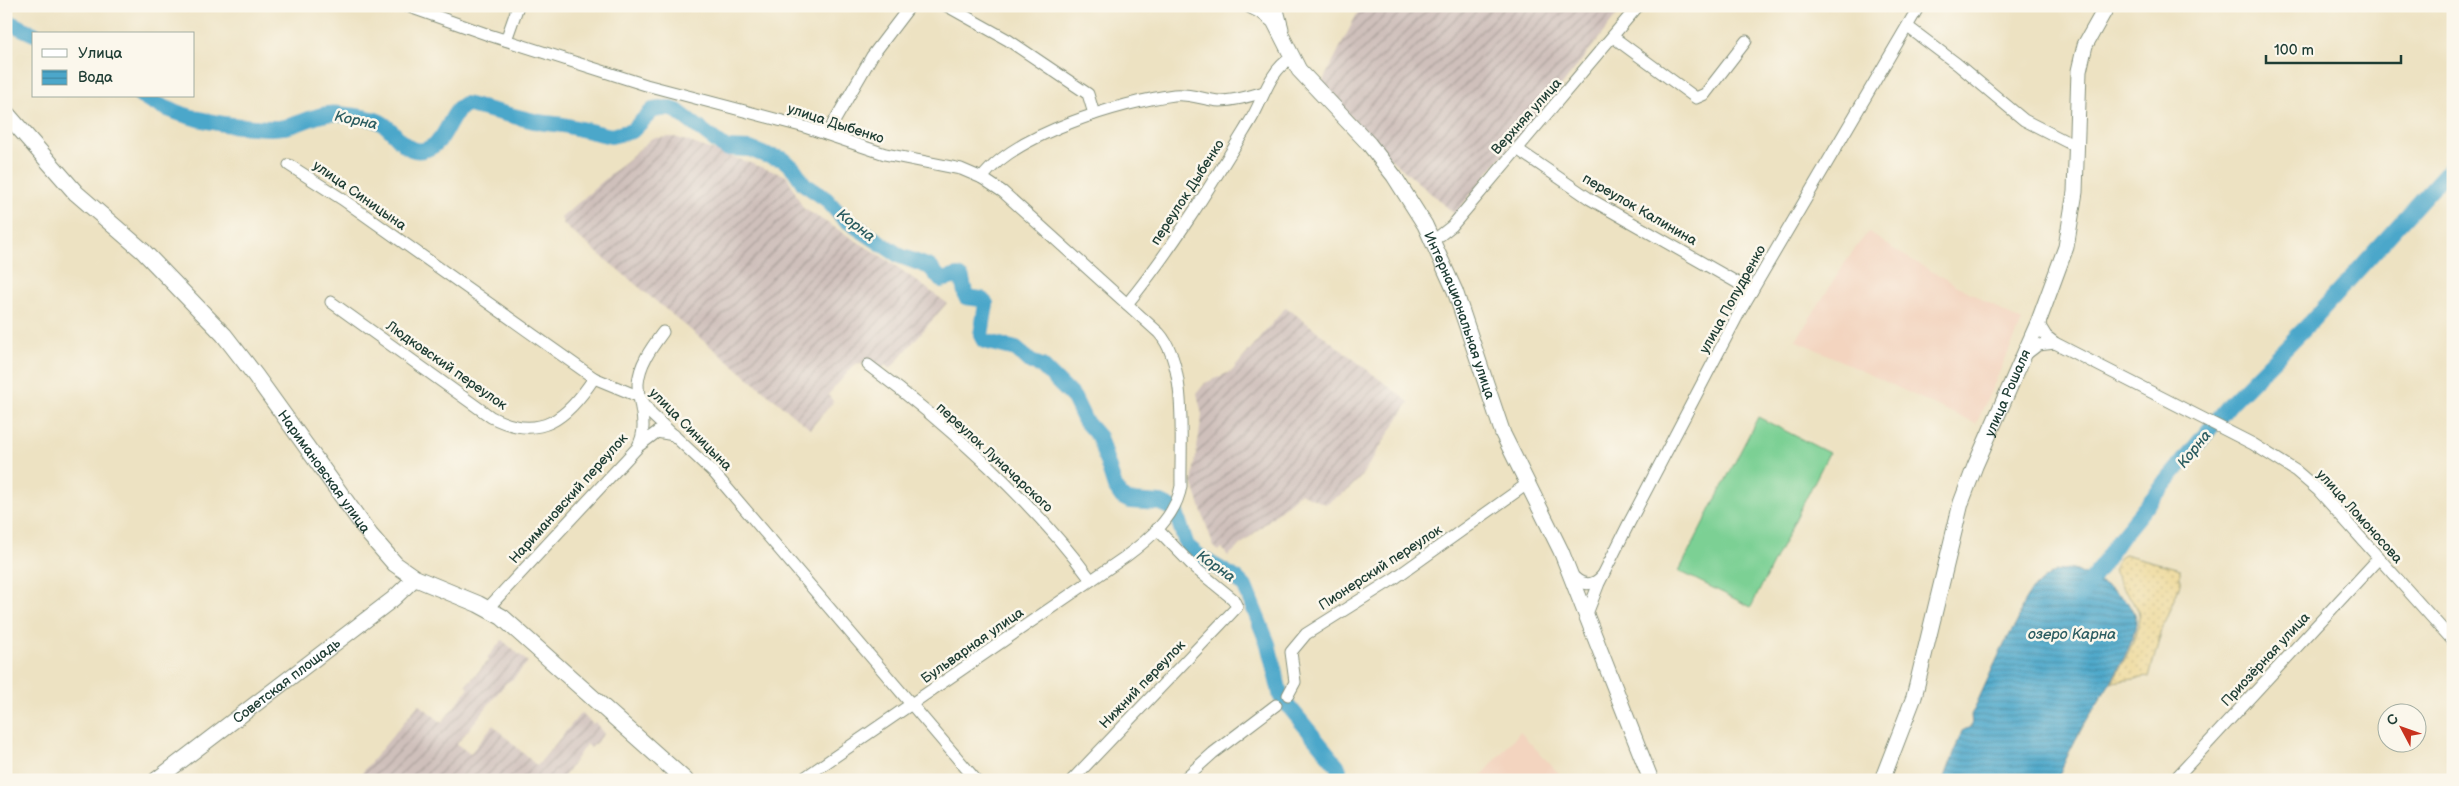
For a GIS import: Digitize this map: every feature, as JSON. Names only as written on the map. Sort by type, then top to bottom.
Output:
[{"type":"main road","name":"Наримановская улица","points":[[6,113],[76,193],[143,251],[224,336],[250,368],[370,535],[395,564],[415,578],[488,608],[530,641],[685,780]]},
{"type":"street","name":"улица Дыбенко","points":[[407,6],[646,85],[827,134],[885,154],[942,164],[982,178],[1002,192],[1127,304],[1168,344],[1176,364],[1179,380],[1181,486],[1177,500]]},
{"type":"street","points":[[506,40],[518,6]]},
{"type":"street","points":[[827,134],[872,56],[910,6]]},
{"type":"street","points":[[947,6],[1008,40],[1088,94],[1094,114]]},
{"type":"street","name":"Верхняя улица","points":[[1433,241],[1452,226],[1517,148],[1538,127],[1638,6]]},
{"type":"street","name":"улица Попудренко","points":[[1587,614],[1605,572],[1653,477],[1752,290],[1919,6]]},
{"type":"street","name":"улица Рошаля","points":[[1882,780],[1919,679],[1961,503],[1974,466],[2023,358],[2056,278],[2071,226],[2075,192],[2077,86],[2081,57],[2090,34],[2107,6]]},
{"type":"street","name":"Интернациональная улица","points":[[1264,8],[1279,28],[1305,77],[1382,160],[1410,201],[1433,241],[1455,290],[1503,434],[1554,534],[1652,780]]},
{"type":"street","points":[[1908,27],[1957,64],[2024,120],[2077,147]]},
{"type":"street","points":[[1613,37],[1696,98],[1704,94],[1746,41]]},
{"type":"street","name":"переулок Дыбенко","points":[[1127,304],[1152,272],[1199,202],[1250,121],[1276,70],[1289,50]]},
{"type":"street","points":[[982,178],[993,165],[1008,153],[1094,114],[1174,95],[1226,101],[1264,92]]},
{"type":"street","name":"переулок Калинина","points":[[1517,148],[1590,199],[1752,290]]},
{"type":"street","name":"улица Синицына","points":[[289,165],[342,199],[594,378],[640,397],[648,410],[726,487],[976,780]]},
{"type":"street","name":"Людковский переулок","points":[[330,302],[491,417],[510,425],[533,427],[557,420],[574,407],[594,378]]},
{"type":"street","points":[[2038,323],[2046,336],[2055,343]]},
{"type":"street","name":"Наримановский переулок","points":[[488,608],[637,448],[644,428],[638,384],[641,371],[663,332]]},
{"type":"street","points":[[2023,358],[2038,345],[2055,343]]},
{"type":"street","name":"улица Ломоносова","points":[[2055,343],[2229,432],[2279,460],[2311,483],[2453,641]]},
{"type":"street","name":"переулок Луначарского","points":[[868,365],[904,393],[995,474],[1062,543],[1091,580]]},
{"type":"street","points":[[637,448],[657,432],[676,436]]},
{"type":"street","name":"Пионерский переулок","points":[[1288,695],[1295,682],[1291,652],[1306,634],[1395,578],[1527,484]]},
{"type":"street","name":"Бульварная улица","points":[[801,780],[1137,548],[1157,530],[1177,500]]},
{"type":"street","name":"Нижний переулок","points":[[1072,780],[1237,607],[1233,599],[1195,568],[1157,530]]},
{"type":"street","name":"Приозёрная улица","points":[[2174,780],[2378,559]]},
{"type":"street","points":[[1570,573],[1580,582],[1587,584],[1596,582],[1605,572]]},
{"type":"street","name":"Советская площадь","points":[[156,780],[393,599],[415,578]]},
{"type":"street","points":[[1183,780],[1213,753],[1276,705]]},
{"type":"shaded area","points":[[1361,6],[1624,6],[1523,135],[1512,143],[1455,214],[1387,156],[1339,104],[1341,101],[1322,83]]},
{"type":"shaded area","points":[[675,137],[787,176],[803,208],[889,261],[947,303],[890,369],[885,365],[879,371],[869,362],[855,364],[828,395],[834,401],[810,429],[564,225],[561,218],[652,138]]},
{"type":"shaded area","points":[[1868,232],[1903,255],[2022,322],[1976,424],[1796,340],[1850,255]]},
{"type":"shaded area","points":[[1286,307],[1409,402],[1360,478],[1347,491],[1325,504],[1300,493],[1228,556],[1222,548],[1218,551],[1213,545],[1192,482],[1202,415],[1197,393],[1205,383],[1232,371]]},
{"type":"shaded area","points":[[502,640],[528,662],[513,679],[506,683],[457,744],[470,754],[493,725],[537,766],[581,713],[593,724],[595,722],[604,734],[591,748],[586,744],[562,780],[356,780],[419,704],[441,722],[443,721],[469,688],[466,685],[489,660],[487,658]]},
{"type":"shaded area","points":[[1520,732],[1565,780],[1478,780]]},
{"type":"sand","points":[[2124,554],[2180,569],[2180,584],[2162,629],[2149,677],[2112,682],[2132,643],[2139,618],[2133,601],[2121,586],[2115,570],[2117,562]]},
{"type":"green space","points":[[1758,417],[1829,453],[1751,607],[1679,571]]},
{"type":"water","name":"озеро Карна","points":[[2069,569],[2101,583],[2118,594],[2131,607],[2135,614],[2136,625],[2126,654],[2079,734],[2057,780],[1944,780],[1962,731],[1972,726],[1971,715],[1998,657],[2017,622],[2024,602],[2032,590],[2043,580],[2055,572]]},
{"type":"waterway","name":"Корна","points":[[6,21],[32,33]]},
{"type":"waterway","name":"Корна","points":[[145,98],[182,114],[210,122],[239,126],[280,128],[325,114],[367,118],[380,122],[401,142],[412,149],[419,150],[427,149],[434,145],[444,134],[459,108],[465,104],[538,122],[563,125],[611,136],[632,131],[653,110],[668,108],[677,111],[725,148],[750,149],[783,159],[794,169],[804,184],[826,199],[843,218],[900,256],[930,267],[941,280],[958,276],[962,279],[966,297],[981,299],[986,304],[981,335],[984,341],[1016,349],[1031,362],[1042,366],[1074,398],[1085,421],[1099,437],[1115,487],[1122,497],[1130,501],[1161,503],[1175,510],[1187,546],[1203,559],[1237,579],[1245,587],[1268,644],[1281,697],[1337,765],[1339,770],[1338,780]]},
{"type":"waterway","name":"Корна","points":[[2079,598],[2121,537],[2231,403],[2310,323],[2453,165]]}]
